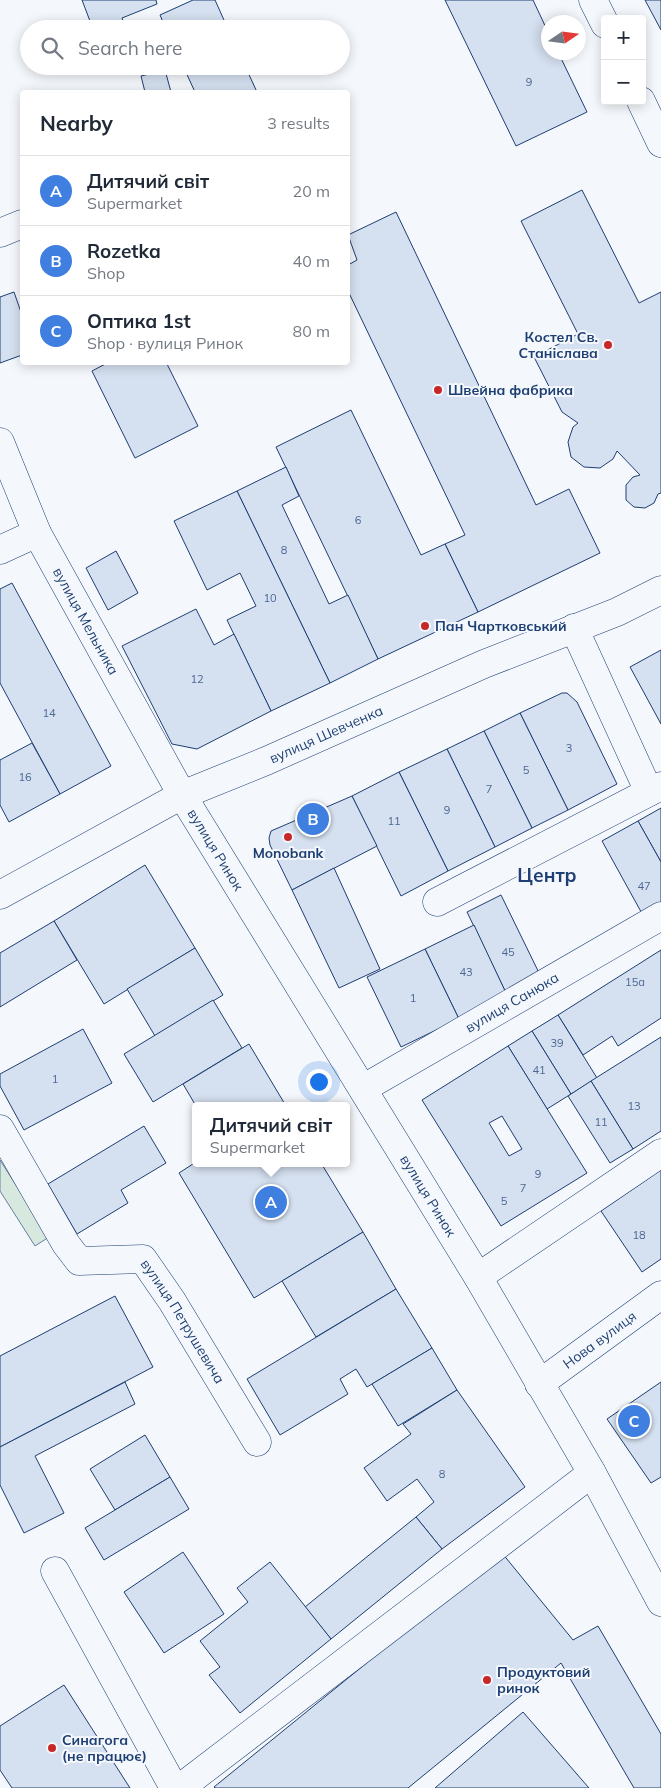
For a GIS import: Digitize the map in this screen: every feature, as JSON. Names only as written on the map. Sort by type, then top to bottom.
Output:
[{"type":"street","points":[[593,0],[601,16]]},
{"type":"street","points":[[643,105],[661,143]]},
{"type":"street","points":[[0,233],[20,225]]},
{"type":"street","name":"вулиця Мельника","points":[[0,442],[36,533],[182,795]]},
{"type":"street","points":[[0,550],[36,533]]},
{"type":"street","name":"вулиця Шевченка","points":[[0,895],[182,795],[266,761],[484,664],[617,612],[661,590]]},
{"type":"street","points":[[438,902],[655,789],[574,628]]},
{"type":"street","name":"вулиця Ринок","points":[[182,795],[364,1088],[478,1277],[538,1384],[592,1473],[661,1602]]},
{"type":"street","name":"вулиця Санюка","points":[[364,1088],[661,916]]},
{"type":"street","name":"вулиця Петрушевича","points":[[0,1129],[66,1244],[79,1261],[143,1259],[172,1301],[257,1442]]},
{"type":"street","points":[[478,1277],[661,1153]]},
{"type":"street","name":"Нова вулиця","points":[[538,1384],[661,1295]]},
{"type":"street","points":[[180,1788],[592,1473]]},
{"type":"street","points":[[55,1571],[174,1788]]},
{"type":"shaded area","points":[[0,1160],[49,1237],[35,1246],[0,1191]]},
{"type":"building","points":[[82,0],[156,0],[157,4],[122,18],[123,20],[90,20]]},
{"type":"building","points":[[193,0],[215,0],[224,20],[162,20],[160,15]]},
{"type":"building","points":[[445,0],[533,0],[541,17],[541,60],[562,60],[587,112],[516,146]]},
{"type":"building","points":[[645,0],[661,0],[661,30]]},
{"type":"building","points":[[166,75],[170,90],[144,90],[141,76]]},
{"type":"building","points":[[187,75],[249,75],[256,90],[194,90]]},
{"type":"building","name":"Костел Св. Станіслава","points":[[582,190],[639,303],[661,292],[661,493],[658,494],[654,503],[645,508],[634,507],[626,500],[626,485],[633,477],[640,475],[617,451],[613,459],[600,468],[584,467],[571,457],[568,442],[573,427],[578,423],[562,412],[534,357],[578,334],[521,221]]},
{"type":"building","name":"Швейна фабрика","points":[[396,212],[536,505],[569,489],[600,553],[478,612],[445,544],[465,535],[350,295],[350,264],[357,260],[350,241],[350,234]]},
{"type":"building","points":[[14,292],[20,309],[20,356],[0,363],[0,297]]},
{"type":"building","points":[[103,365],[168,365],[198,426],[135,458],[92,371]]},
{"type":"building","points":[[351,410],[421,555],[445,544],[478,612],[378,659],[276,447]]},
{"type":"building","points":[[286,467],[299,496],[282,505],[329,604],[348,595],[378,659],[330,683],[237,491]]},
{"type":"building","points":[[237,491],[330,683],[271,711],[227,620],[256,606],[240,573],[207,590],[174,521]]},
{"type":"building","points":[[116,551],[138,593],[108,610],[86,568]]},
{"type":"building","points":[[12,583],[111,766],[60,794],[0,683],[0,589]]},
{"type":"building","points":[[196,609],[214,645],[234,634],[271,711],[197,749],[172,744],[122,646]]},
{"type":"building","points":[[661,650],[661,724],[630,667]]},
{"type":"building","points":[[562,693],[567,693],[577,702],[617,784],[568,810],[520,713]]},
{"type":"building","points":[[520,713],[568,810],[532,828],[484,731]]},
{"type":"building","points":[[484,731],[532,828],[495,847],[447,749]]},
{"type":"building","points":[[32,743],[60,794],[9,822],[0,805],[0,760]]},
{"type":"building","points":[[447,749],[495,847],[448,871],[399,772]]},
{"type":"building","points":[[399,772],[448,871],[401,896],[352,796]]},
{"type":"building","points":[[352,796],[377,846],[292,890],[270,845],[271,831]]},
{"type":"building","points":[[661,808],[661,862],[638,821]]},
{"type":"building","points":[[638,821],[661,862],[661,910],[645,919],[602,841]]},
{"type":"building","points":[[145,865],[195,948],[104,1004],[54,921]]},
{"type":"building","points":[[334,868],[380,969],[339,988],[292,890]]},
{"type":"building","points":[[501,895],[542,979],[507,995],[467,912]]},
{"type":"building","points":[[54,921],[77,960],[0,1007],[0,953]]},
{"type":"building","points":[[474,925],[507,995],[459,1019],[425,949]]},
{"type":"building","points":[[195,948],[223,995],[155,1036],[127,989]]},
{"type":"building","points":[[425,949],[459,1019],[401,1047],[367,977]]},
{"type":"building","points":[[661,950],[661,1018],[618,1046],[612,1036],[583,1055],[558,1015]]},
{"type":"building","points":[[213,1000],[242,1048],[153,1102],[124,1054]]},
{"type":"building","points":[[558,1015],[597,1078],[571,1094],[532,1031]]},
{"type":"building","points":[[83,1029],[112,1083],[24,1130],[0,1086],[0,1074]]},
{"type":"building","points":[[532,1031],[571,1094],[547,1109],[508,1046]]},
{"type":"building","points":[[661,1037],[661,1131],[633,1149],[591,1081]]},
{"type":"building","points":[[249,1044],[284,1102],[194,1102],[183,1084]]},
{"type":"building","points":[[508,1046],[587,1173],[501,1226],[422,1100]],"holes":[[[502,1116],[522,1149],[509,1156],[489,1123]]]},
{"type":"building","points":[[591,1081],[633,1149],[610,1163],[568,1096]]},
{"type":"building","points":[[144,1126],[166,1163],[121,1190],[128,1203],[77,1234],[48,1184]]},
{"type":"building","points":[[192,1165],[192,1167],[323,1167],[363,1232],[254,1298],[179,1173]]},
{"type":"building","points":[[661,1170],[661,1259],[642,1272],[601,1211]]},
{"type":"building","points":[[363,1232],[396,1289],[316,1337],[282,1281]]},
{"type":"building","points":[[396,1289],[432,1348],[367,1387],[356,1369],[340,1379],[348,1394],[280,1435],[247,1379]]},
{"type":"building","points":[[115,1296],[153,1367],[0,1447],[0,1356]]},
{"type":"building","points":[[432,1348],[457,1390],[398,1426],[372,1384]]},
{"type":"building","points":[[125,1382],[135,1404],[35,1456],[64,1513],[24,1533],[0,1485],[0,1447]]},
{"type":"building","points":[[661,1382],[661,1477],[651,1483],[607,1419]]},
{"type":"building","points":[[457,1390],[525,1487],[442,1549],[416,1517],[434,1502],[417,1479],[387,1501],[364,1468],[411,1434],[403,1424]]},
{"type":"building","points":[[145,1435],[170,1477],[115,1510],[90,1469]]},
{"type":"building","points":[[170,1477],[189,1509],[104,1560],[85,1528]]},
{"type":"building","points":[[416,1517],[442,1549],[331,1639],[305,1607]]},
{"type":"building","points":[[183,1552],[224,1614],[164,1653],[124,1592]]},
{"type":"building","name":"Продуктовий ринок","points":[[502,1553],[573,1640],[598,1626],[661,1734],[661,1788],[634,1788],[561,1663],[408,1788],[214,1787]]},
{"type":"building","points":[[270,1562],[331,1639],[240,1713],[209,1675],[220,1667],[200,1641],[248,1602],[237,1588]]},
{"type":"building","name":"Синагога (не працює)","points":[[64,1685],[130,1788],[12,1788],[0,1770],[0,1726]]},
{"type":"building","points":[[523,1712],[589,1788],[435,1788]]},
{"type":"place","name":"Костел Св. Станіслава","points":[[608,345]]},
{"type":"place","name":"Швейна фабрика","points":[[438,390]]},
{"type":"place","name":"Пан Чартковський","points":[[425,626]]},
{"type":"place","name":"Rozetka","points":[[313,819]]},
{"type":"place","name":"Monobank","points":[[288,837]]},
{"type":"place","name":"Дитячий світ","points":[[271,1202]]},
{"type":"place","name":"Оптика 1st","points":[[634,1421]]},
{"type":"place","name":"Продуктовий ринок","points":[[487,1680]]},
{"type":"place","name":"Синагога (не працює)","points":[[52,1748]]},
{"type":"district","name":"Центр","points":[[547,875]]}]
